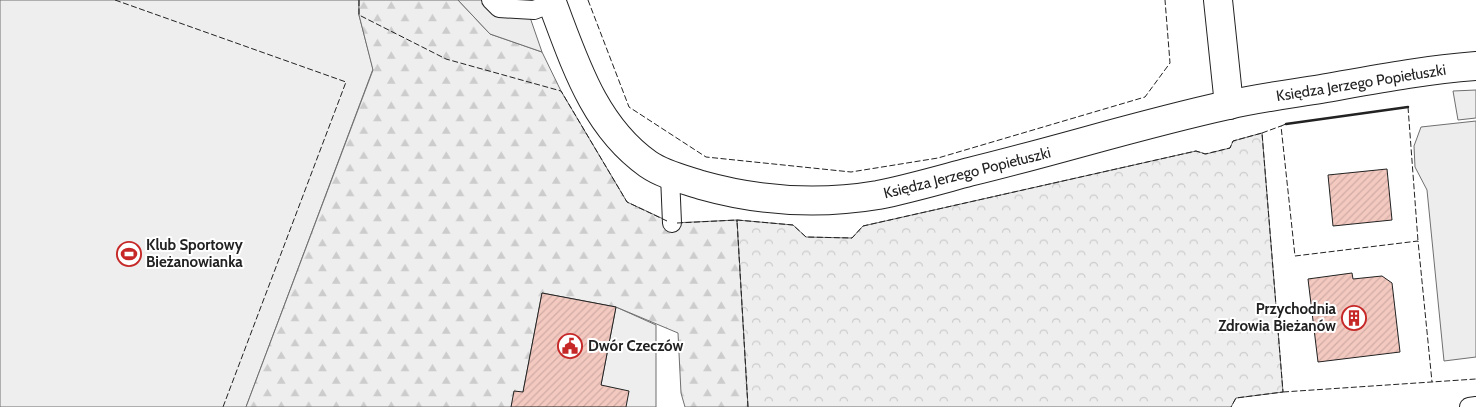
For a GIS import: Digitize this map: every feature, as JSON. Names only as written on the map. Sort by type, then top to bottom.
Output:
[{"type":"street","points":[[1218,0],[1228,105]]},
{"type":"street","name":"Księdza Jerzego Popiełuszki","points":[[552,1],[571,55],[607,124],[628,148],[650,165],[670,176],[713,188],[767,199],[829,200],[878,195],[1044,154],[1228,105],[1427,70],[1476,66]]},
{"type":"lane","points":[[491,0],[499,8],[534,10],[552,1]]},
{"type":"lane","points":[[670,176],[672,224]]},
{"type":"lane","points":[[1469,407],[1476,406]]},
{"type":"green space","name":"Klub Sportowy Bieżanowianka","points":[[0,0],[359,0],[359,15],[373,69],[246,407],[0,407]]},
{"type":"green space","points":[[359,0],[458,0],[490,34],[542,52],[561,91],[627,202],[672,223],[737,220],[748,407],[685,407],[681,393],[678,333],[616,307],[542,293],[523,392],[511,407],[246,407],[373,70],[359,15]]},
{"type":"green space","points":[[1476,90],[1476,118],[1458,120],[1453,91]]},
{"type":"green space","points":[[1262,133],[1283,392],[1236,398],[1231,407],[748,407],[737,220],[793,225],[806,237],[852,238],[863,226],[1196,151],[1206,154],[1230,148],[1233,141]]},
{"type":"green space","points":[[616,307],[656,325],[656,407],[626,407],[601,385]]},
{"type":"shaded area","points":[[458,0],[524,0],[542,52],[490,34]]},
{"type":"shaded area","points":[[1476,121],[1476,357],[1444,361],[1427,190],[1415,167],[1414,146],[1421,127]]},
{"type":"building","points":[[1387,169],[1392,220],[1333,226],[1328,175]]},
{"type":"building","name":"Przychodnia Zdrowia Bieżanów","points":[[1352,273],[1353,279],[1382,276],[1392,283],[1400,352],[1318,362],[1308,279]]},
{"type":"building","name":"Dwór Czeczów","points":[[542,293],[616,307],[601,385],[629,391],[626,407],[511,407],[514,391],[523,392]]},
{"type":"fence","points":[[115,0],[346,82],[223,407]]},
{"type":"fence","points":[[359,0],[359,15],[446,59],[561,91],[627,202],[667,221]]},
{"type":"fence","points":[[588,0],[629,107],[706,157],[851,172],[938,158],[1145,97],[1170,63],[1165,0]]},
{"type":"fence","points":[[1408,107],[1418,241]]},
{"type":"fence","points":[[1286,124],[1281,126],[1295,256],[1418,241],[1432,382]]},
{"type":"fence","points":[[1262,133],[1281,126]]},
{"type":"fence","points":[[748,407],[737,220],[793,225],[806,237],[852,238],[863,226],[1196,151],[1205,154],[1230,148],[1233,141],[1262,133],[1283,392],[1236,398],[1231,407]]},
{"type":"fence","points":[[677,223],[737,220],[737,222]]},
{"type":"fence","points":[[1283,392],[1476,379]]},
{"type":"wall","points":[[1286,124],[1408,107]]},
{"type":"place","name":"Klub Sportowy Bieżanowianka","points":[[129,254]]},
{"type":"place","name":"Przychodnia Zdrowia Bieżanów","points":[[1354,318]]},
{"type":"place","name":"Dwór Czeczów","points":[[570,346]]}]
